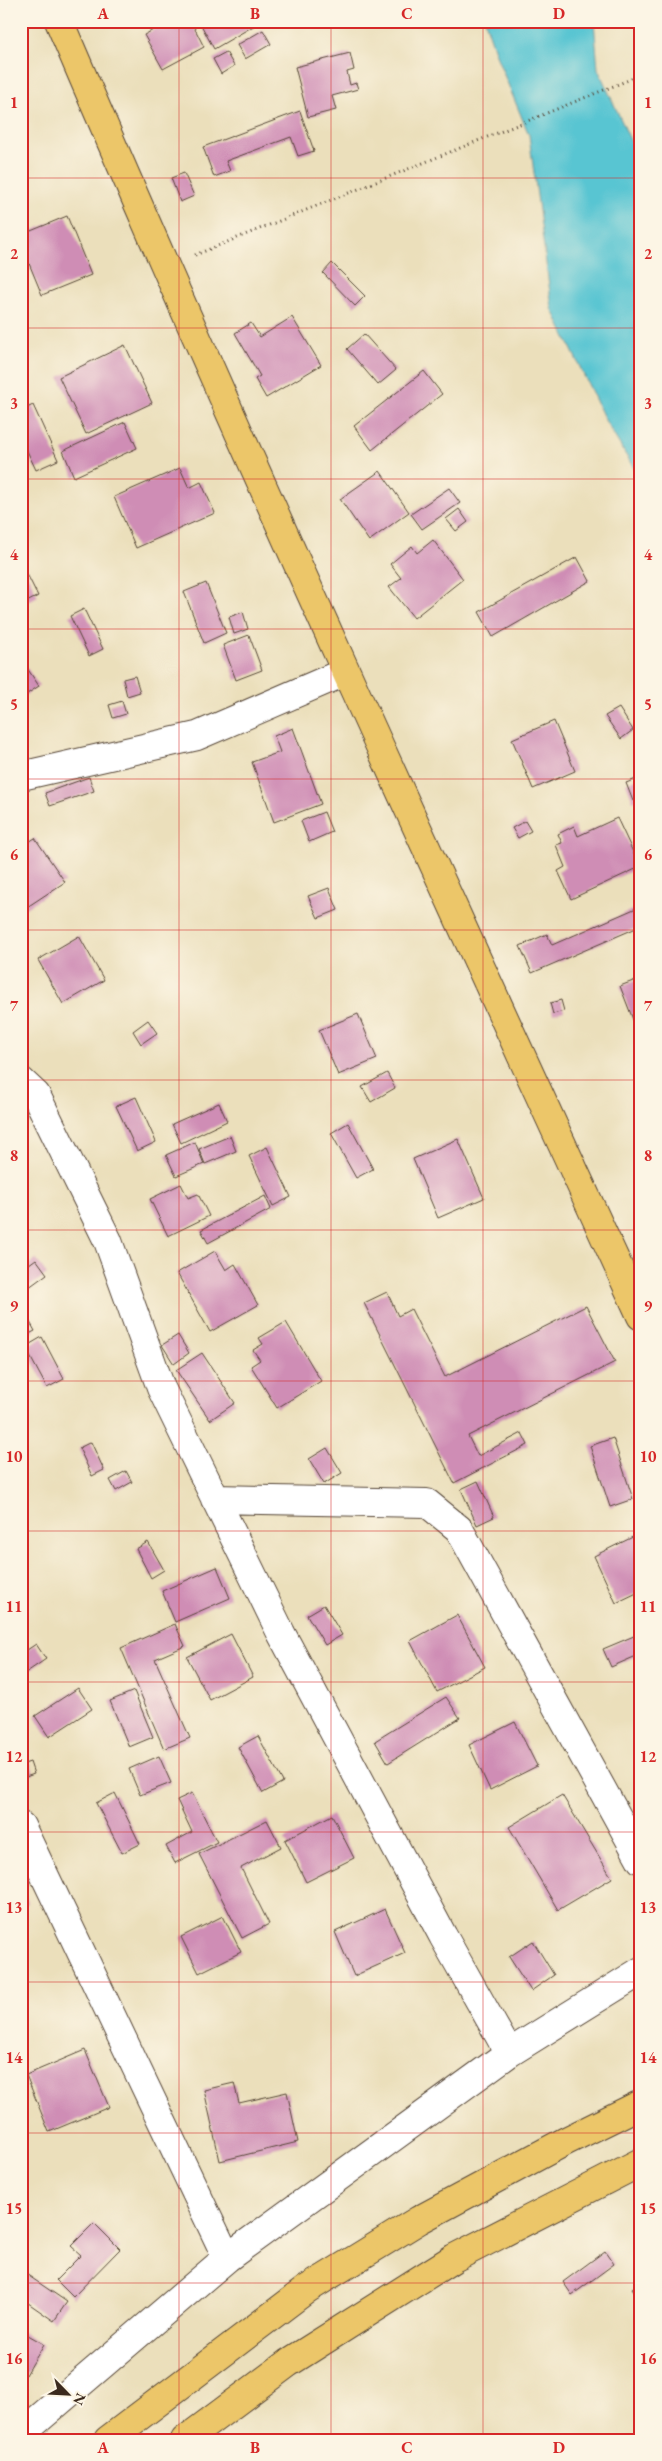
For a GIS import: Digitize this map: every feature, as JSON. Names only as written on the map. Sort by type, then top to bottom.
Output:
[{"type":"main road","points":[[59,21],[164,267],[345,672],[641,1316]]},
{"type":"main road","points":[[108,2440],[307,2289],[419,2220],[566,2141],[641,2104]]},
{"type":"main road","points":[[185,2440],[288,2363],[454,2258],[641,2162]]},
{"type":"street","points":[[21,776],[197,736],[345,672]]},
{"type":"street","points":[[21,1081],[36,1095],[108,1241],[161,1388],[281,1633],[443,1936],[509,2053]]},
{"type":"street","points":[[215,1499],[426,1503],[458,1529],[641,1860]]},
{"type":"street","points":[[21,1826],[227,2258]]},
{"type":"street","points":[[21,2434],[227,2258],[509,2053],[641,1971]]},
{"type":"path","points":[[164,267],[641,75]]},
{"type":"water","points":[[485,21],[594,21],[598,69],[641,164],[641,480],[606,422],[552,308],[529,135],[498,60]]},
{"type":"building","points":[[170,21],[191,21],[204,47],[163,69],[144,35]]},
{"type":"building","points":[[199,21],[262,21],[214,49]]},
{"type":"building","points":[[263,30],[271,44],[245,59],[237,45]]},
{"type":"building","points":[[226,52],[234,66],[221,74],[213,59]]},
{"type":"building","points":[[350,53],[354,70],[347,72],[350,85],[356,83],[358,89],[332,96],[336,110],[308,117],[295,67]]},
{"type":"building","points":[[300,111],[314,151],[298,156],[291,137],[226,161],[230,171],[214,177],[203,147]]},
{"type":"building","points":[[184,173],[194,196],[180,202],[171,178]]},
{"type":"building","points":[[67,216],[91,275],[42,295],[21,244],[21,235]]},
{"type":"building","points":[[332,263],[365,296],[355,306],[323,273]]},
{"type":"building","points":[[292,317],[321,365],[266,398],[255,379],[260,376],[235,333],[251,323],[260,337]]},
{"type":"building","points":[[364,334],[396,370],[378,385],[347,349]]},
{"type":"building","points":[[125,345],[152,403],[86,434],[59,377]]},
{"type":"building","points":[[424,371],[442,394],[372,450],[354,426]]},
{"type":"building","points":[[33,405],[58,460],[36,470],[21,438],[21,411]]},
{"type":"building","points":[[125,422],[137,448],[74,477],[63,451]]},
{"type":"building","points":[[180,468],[189,488],[201,482],[215,513],[136,548],[114,497]]},
{"type":"building","points":[[380,471],[409,512],[369,541],[340,499]]},
{"type":"building","points":[[449,488],[460,503],[422,529],[411,514]]},
{"type":"building","points":[[459,509],[468,522],[456,531],[446,519]]},
{"type":"building","points":[[433,540],[463,579],[414,618],[389,587],[401,578],[390,564],[412,546],[417,553]]},
{"type":"building","points":[[577,557],[590,581],[493,637],[479,612]]},
{"type":"building","points":[[27,574],[38,596],[21,605],[21,577]]},
{"type":"building","points":[[206,583],[226,633],[204,643],[184,592]]},
{"type":"building","points":[[84,609],[103,649],[89,656],[70,616]]},
{"type":"building","points":[[243,612],[248,629],[234,634],[229,617]]},
{"type":"building","points":[[249,635],[262,670],[236,680],[223,645]]},
{"type":"building","points":[[21,659],[39,686],[21,698]]},
{"type":"building","points":[[135,676],[140,692],[127,696],[123,679]]},
{"type":"building","points":[[122,701],[126,714],[113,718],[109,705]]},
{"type":"building","points":[[619,708],[633,730],[621,739],[605,716]]},
{"type":"building","points":[[554,721],[575,771],[533,789],[512,739]]},
{"type":"building","points":[[293,728],[321,804],[274,822],[252,762],[280,752],[274,736]]},
{"type":"building","points":[[89,777],[94,791],[50,806],[45,793]]},
{"type":"building","points":[[641,777],[641,798],[633,801],[626,783]]},
{"type":"building","points":[[324,812],[332,832],[309,842],[301,821]]},
{"type":"building","points":[[617,818],[640,867],[571,899],[558,871],[565,867],[556,845],[562,843],[558,834],[574,826],[578,836]]},
{"type":"building","points":[[525,821],[531,831],[518,838],[512,828]]},
{"type":"building","points":[[35,838],[65,882],[21,911],[21,847]]},
{"type":"building","points":[[329,888],[338,910],[318,918],[308,896]]},
{"type":"building","points":[[641,906],[641,926],[532,973],[520,946],[547,934],[552,945]]},
{"type":"building","points":[[79,936],[104,980],[63,1004],[38,960]]},
{"type":"building","points":[[641,978],[641,1034],[639,1035],[620,986]]},
{"type":"building","points":[[561,1000],[564,1011],[553,1014],[550,1003]]},
{"type":"building","points":[[358,1014],[377,1059],[338,1075],[319,1030]]},
{"type":"building","points":[[148,1020],[157,1033],[141,1044],[133,1031]]},
{"type":"building","points":[[387,1073],[395,1088],[371,1102],[362,1087]]},
{"type":"building","points":[[136,1097],[156,1142],[137,1151],[116,1106]]},
{"type":"building","points":[[219,1103],[227,1121],[181,1143],[172,1124]]},
{"type":"building","points":[[348,1123],[373,1169],[356,1178],[331,1133]]},
{"type":"building","points":[[230,1136],[236,1151],[205,1164],[199,1149]]},
{"type":"building","points":[[458,1139],[484,1198],[438,1218],[413,1159]]},
{"type":"building","points":[[195,1142],[204,1164],[176,1176],[166,1155]]},
{"type":"building","points":[[267,1147],[291,1197],[273,1206],[249,1156]]},
{"type":"building","points":[[181,1184],[188,1198],[198,1194],[209,1216],[168,1236],[150,1199]]},
{"type":"building","points":[[265,1196],[271,1209],[208,1243],[201,1230]]},
{"type":"building","points":[[215,1251],[226,1270],[235,1264],[258,1305],[210,1332],[177,1273]]},
{"type":"building","points":[[36,1259],[47,1274],[21,1293],[21,1270]]},
{"type":"building","points":[[387,1292],[398,1316],[411,1309],[445,1377],[586,1306],[615,1362],[468,1436],[478,1456],[522,1433],[528,1445],[454,1483],[364,1303]]},
{"type":"building","points":[[27,1317],[35,1331],[23,1337],[21,1320]]},
{"type":"building","points":[[286,1322],[321,1381],[277,1408],[251,1366],[260,1360],[253,1350],[263,1344],[259,1338]]},
{"type":"building","points":[[178,1335],[189,1353],[174,1364],[162,1345]]},
{"type":"building","points":[[42,1337],[64,1379],[47,1388],[25,1347]]},
{"type":"building","points":[[202,1353],[235,1403],[210,1420],[176,1370]]},
{"type":"building","points":[[613,1438],[633,1499],[610,1507],[590,1446]]},
{"type":"building","points":[[91,1442],[104,1470],[92,1476],[79,1448]]},
{"type":"building","points":[[327,1448],[342,1473],[324,1484],[309,1459]]},
{"type":"building","points":[[126,1471],[132,1482],[116,1491],[110,1480]]},
{"type":"building","points":[[478,1481],[494,1517],[477,1525],[461,1489]]},
{"type":"building","points":[[641,1533],[641,1591],[616,1603],[594,1556]]},
{"type":"building","points":[[148,1542],[164,1570],[151,1578],[136,1549]]},
{"type":"building","points":[[217,1567],[230,1598],[175,1622],[162,1591]]},
{"type":"building","points":[[324,1605],[342,1635],[325,1645],[307,1615]]},
{"type":"building","points":[[457,1615],[485,1667],[437,1692],[410,1641]]},
{"type":"building","points":[[175,1624],[185,1646],[155,1659],[190,1738],[164,1749],[121,1648]]},
{"type":"building","points":[[641,1633],[641,1654],[611,1667],[603,1649]]},
{"type":"building","points":[[231,1634],[253,1677],[210,1700],[187,1657]]},
{"type":"building","points":[[36,1644],[46,1659],[21,1676],[21,1654]]},
{"type":"building","points":[[78,1688],[92,1709],[49,1737],[35,1716]]},
{"type":"building","points":[[134,1691],[153,1737],[129,1747],[110,1701]]},
{"type":"building","points":[[446,1697],[460,1718],[388,1763],[375,1741]]},
{"type":"building","points":[[515,1722],[537,1766],[490,1790],[469,1745]]},
{"type":"building","points":[[258,1736],[283,1782],[263,1793],[238,1747]]},
{"type":"building","points":[[159,1756],[171,1783],[140,1795],[129,1769]]},
{"type":"building","points":[[30,1762],[34,1774],[23,1778],[21,1765]]},
{"type":"building","points":[[115,1793],[140,1844],[122,1853],[96,1803]]},
{"type":"building","points":[[192,1793],[217,1842],[175,1863],[166,1846],[192,1832],[177,1800]]},
{"type":"building","points":[[562,1795],[612,1878],[558,1910],[509,1827]]},
{"type":"building","points":[[332,1815],[354,1858],[306,1882],[285,1840]]},
{"type":"building","points":[[267,1820],[281,1847],[241,1868],[269,1924],[242,1938],[199,1854]]},
{"type":"building","points":[[21,1882],[28,1903],[21,1906]]},
{"type":"building","points":[[385,1909],[405,1953],[354,1976],[335,1932]]},
{"type":"building","points":[[223,1916],[241,1952],[199,1973],[181,1937]]},
{"type":"building","points":[[533,1941],[554,1975],[531,1991],[509,1957]]},
{"type":"building","points":[[85,2050],[109,2107],[49,2132],[26,2075]]},
{"type":"building","points":[[234,2083],[239,2103],[287,2092],[298,2142],[220,2161],[204,2090]]},
{"type":"building","points":[[94,2223],[120,2249],[73,2297],[56,2280],[81,2255],[71,2246]]},
{"type":"building","points":[[605,2251],[614,2264],[572,2295],[563,2282]]},
{"type":"building","points":[[23,2272],[67,2302],[54,2321],[21,2298]]},
{"type":"building","points":[[641,2282],[641,2301],[632,2288]]},
{"type":"building","points":[[21,2331],[44,2344],[26,2375],[21,2373]]}]
